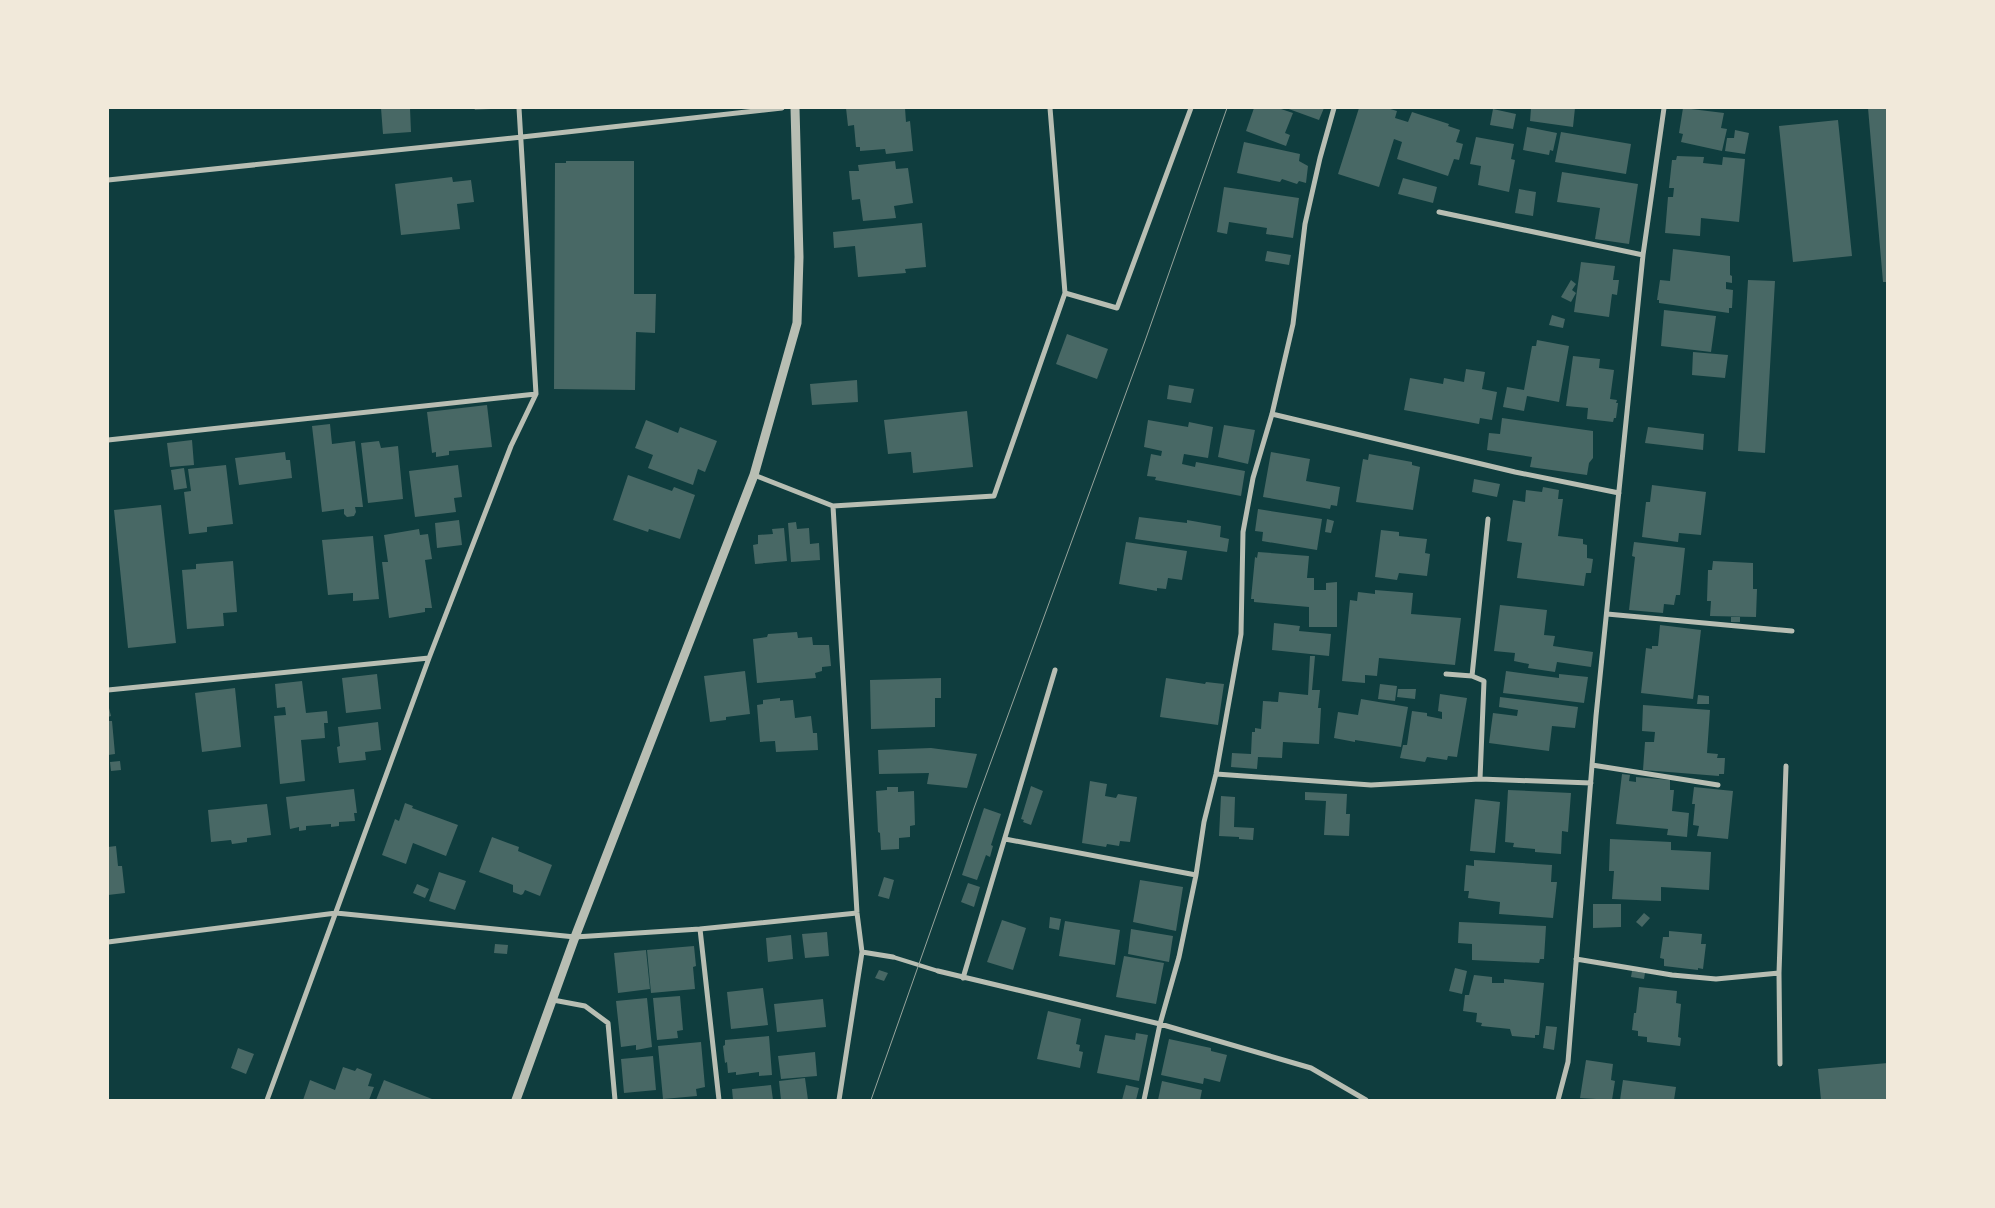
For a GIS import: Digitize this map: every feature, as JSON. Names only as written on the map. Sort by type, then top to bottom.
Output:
[{"type":"street","points":[[267,1100],[429,658],[511,446],[536,394],[519,108]]},
{"type":"street","points":[[108,180],[782,108]]},
{"type":"street","points":[[516,1100],[575,937],[754,475],[797,322],[799,257],[795,108]]},
{"type":"street","points":[[754,475],[833,506],[994,496],[1065,293],[1050,108]]},
{"type":"street","points":[[1065,293],[1116,308],[1191,108]]},
{"type":"street","points":[[1144,1100],[1160,1024],[1179,957],[1242,634],[1243,532],[1253,478],[1272,414],[1293,324],[1305,224],[1334,108]]},
{"type":"street","points":[[1558,1100],[1568,1062],[1592,765],[1643,255],[1664,108]]},
{"type":"street","points":[[1439,212],[1643,255]]},
{"type":"street","points":[[108,440],[536,394]]},
{"type":"street","points":[[1272,414],[1515,472],[1620,492]]},
{"type":"street","points":[[833,506],[857,913],[862,952],[839,1100]]},
{"type":"street","points":[[1472,676],[1488,519]]},
{"type":"street","points":[[1607,614],[1792,631]]},
{"type":"street","points":[[108,690],[429,658]]},
{"type":"street","points":[[963,978],[1056,670]]},
{"type":"street","points":[[1446,674],[1472,676],[1484,680],[1480,779]]},
{"type":"street","points":[[1592,765],[1718,785]]},
{"type":"street","points":[[1780,1064],[1779,973],[1786,766]]},
{"type":"street","points":[[1216,774],[1371,785],[1480,779],[1591,783]]},
{"type":"street","points":[[1005,838],[1196,875]]},
{"type":"street","points":[[108,942],[336,913],[575,937],[700,929],[857,913]]},
{"type":"street","points":[[700,929],[719,1100]]},
{"type":"street","points":[[862,952],[893,958]]},
{"type":"street","points":[[1576,959],[1672,975],[1716,979],[1779,973]]},
{"type":"street","points":[[938,971],[1160,1024],[1311,1068],[1366,1100]]},
{"type":"street","points":[[553,1000],[585,1006],[608,1023],[615,1100]]},
{"type":"lane","points":[[893,958],[938,971]]},
{"type":"building","points":[[381,108],[410,108],[411,132],[383,134]]},
{"type":"building","points":[[474,108],[491,108],[491,109],[475,110]]},
{"type":"building","points":[[846,108],[905,108],[906,122],[910,121],[913,151],[886,154],[885,149],[860,151],[860,147],[856,147],[854,125],[848,126]]},
{"type":"building","points":[[1254,108],[1278,108],[1293,113],[1285,133],[1290,135],[1286,146],[1246,131]]},
{"type":"building","points":[[1286,108],[1324,108],[1319,120]]},
{"type":"building","points":[[1359,108],[1387,108],[1397,111],[1395,118],[1408,122],[1412,112],[1449,124],[1448,126],[1460,130],[1456,142],[1463,144],[1459,160],[1454,159],[1448,176],[1397,159],[1402,142],[1394,139],[1379,187],[1338,174]]},
{"type":"building","points":[[1531,108],[1575,108],[1573,127],[1530,121]]},
{"type":"building","points":[[1683,108],[1724,113],[1721,128],[1727,129],[1722,151],[1681,142],[1683,134],[1679,133]]},
{"type":"building","points":[[1868,108],[1888,108],[1888,282],[1883,282]]},
{"type":"building","points":[[1493,109],[1516,114],[1513,129],[1490,125]]},
{"type":"building","points":[[1838,120],[1852,256],[1793,262],[1779,126]]},
{"type":"building","points":[[1527,127],[1557,133],[1553,151],[1550,150],[1549,155],[1523,150]]},
{"type":"building","points":[[1735,130],[1749,133],[1745,154],[1725,151],[1727,138],[1734,138]]},
{"type":"building","points":[[1561,132],[1631,144],[1626,174],[1555,162]]},
{"type":"building","points":[[1476,137],[1514,144],[1511,159],[1515,160],[1509,192],[1478,185],[1481,166],[1470,164]]},
{"type":"building","points":[[1244,142],[1300,154],[1299,161],[1308,166],[1306,183],[1299,181],[1297,184],[1282,179],[1280,182],[1237,173]]},
{"type":"building","points":[[1677,156],[1704,157],[1703,163],[1722,165],[1723,157],[1745,159],[1739,222],[1701,218],[1700,236],[1665,233],[1668,197],[1673,197],[1674,188],[1669,188],[1672,160],[1676,160]]},
{"type":"building","points":[[566,161],[634,161],[634,294],[656,294],[655,333],[636,332],[635,390],[554,389],[555,163],[566,163]]},
{"type":"building","points":[[895,161],[896,169],[908,168],[913,203],[894,206],[896,218],[863,221],[860,199],[852,200],[849,171],[859,171],[858,165]]},
{"type":"building","points":[[1562,172],[1638,184],[1629,244],[1595,239],[1600,208],[1557,202]]},
{"type":"building","points":[[452,177],[453,182],[471,180],[474,202],[457,204],[460,229],[401,235],[395,184]]},
{"type":"building","points":[[1403,178],[1437,187],[1433,203],[1398,194]]},
{"type":"building","points":[[1224,187],[1299,198],[1293,238],[1266,234],[1267,228],[1229,222],[1227,234],[1217,232]]},
{"type":"building","points":[[1519,189],[1536,192],[1533,216],[1515,213]]},
{"type":"building","points":[[922,223],[926,267],[905,269],[906,273],[858,277],[855,246],[834,248],[833,232]]},
{"type":"building","points":[[1673,249],[1730,256],[1732,283],[1726,282],[1726,289],[1733,290],[1732,308],[1729,308],[1729,313],[1659,303],[1659,300],[1657,300],[1660,280],[1670,281]]},
{"type":"building","points":[[1267,251],[1291,255],[1289,265],[1265,261]]},
{"type":"building","points":[[1581,262],[1615,266],[1613,280],[1619,280],[1617,295],[1612,294],[1609,317],[1574,312]]},
{"type":"building","points":[[1571,280],[1576,284],[1572,290],[1576,293],[1571,302],[1561,297]]},
{"type":"building","points":[[1748,280],[1775,281],[1765,453],[1738,451]]},
{"type":"building","points":[[1664,310],[1716,316],[1711,352],[1661,346]]},
{"type":"building","points":[[1552,315],[1565,319],[1563,328],[1549,325]]},
{"type":"building","points":[[1067,334],[1108,349],[1097,379],[1056,364]]},
{"type":"building","points":[[1537,340],[1569,346],[1559,402],[1527,396],[1524,411],[1503,407],[1507,387],[1524,390],[1532,346],[1536,346]]},
{"type":"building","points":[[1693,352],[1728,355],[1725,378],[1692,375]]},
{"type":"building","points":[[1573,356],[1600,359],[1599,368],[1614,370],[1610,399],[1617,400],[1616,403],[1618,403],[1616,418],[1614,418],[1613,422],[1587,419],[1588,408],[1566,406]]},
{"type":"building","points":[[1466,369],[1485,372],[1482,389],[1497,392],[1492,420],[1480,418],[1479,424],[1404,410],[1410,378],[1443,384],[1444,378],[1464,382]]},
{"type":"building","points":[[857,380],[858,402],[812,405],[810,384]]},
{"type":"building","points":[[1169,385],[1194,389],[1191,403],[1167,399]]},
{"type":"building","points":[[487,405],[492,447],[449,451],[449,455],[436,457],[436,452],[432,453],[427,412]]},
{"type":"building","points":[[967,411],[973,467],[913,473],[911,452],[888,454],[884,420]]},
{"type":"building","points":[[1502,418],[1593,431],[1593,458],[1589,463],[1587,475],[1530,467],[1532,457],[1487,450],[1489,433],[1500,434]]},
{"type":"building","points":[[646,420],[678,433],[680,427],[717,441],[705,472],[698,469],[693,485],[648,468],[653,455],[635,448]]},
{"type":"building","points":[[1148,420],[1188,427],[1189,422],[1213,427],[1208,458],[1184,454],[1182,464],[1195,467],[1196,462],[1245,471],[1241,496],[1155,480],[1156,477],[1147,476],[1151,454],[1161,456],[1162,451],[1144,447]]},
{"type":"building","points":[[330,424],[332,444],[355,441],[363,507],[355,507],[356,512],[354,516],[347,517],[344,514],[344,509],[322,512],[312,426]]},
{"type":"building","points":[[1224,425],[1255,430],[1248,464],[1218,457]]},
{"type":"building","points":[[1648,427],[1704,434],[1703,450],[1645,443]]},
{"type":"building","points":[[192,440],[194,465],[170,467],[167,443]]},
{"type":"building","points":[[379,441],[381,448],[398,446],[403,499],[368,503],[361,443]]},
{"type":"building","points":[[285,452],[286,460],[290,460],[292,478],[239,485],[235,458]]},
{"type":"building","points":[[1271,452],[1310,459],[1306,481],[1340,487],[1337,506],[1331,505],[1330,509],[1263,497]]},
{"type":"building","points":[[1369,454],[1412,462],[1412,465],[1420,467],[1413,510],[1356,502],[1363,459],[1368,460]]},
{"type":"building","points":[[226,465],[233,524],[207,527],[207,532],[189,534],[184,492],[191,491],[188,469]]},
{"type":"building","points":[[458,465],[462,497],[454,498],[456,512],[415,517],[409,471]]},
{"type":"building","points":[[184,468],[187,488],[174,490],[171,470]]},
{"type":"building","points":[[628,475],[672,491],[674,487],[695,495],[680,539],[649,529],[648,532],[613,520]]},
{"type":"building","points":[[1474,479],[1500,484],[1497,497],[1472,492]]},
{"type":"building","points":[[1652,485],[1706,492],[1701,535],[1679,533],[1678,542],[1642,537],[1646,502],[1650,502]]},
{"type":"building","points":[[1543,487],[1559,490],[1558,499],[1563,499],[1558,536],[1583,539],[1583,544],[1587,545],[1587,558],[1593,559],[1591,573],[1586,573],[1584,586],[1517,578],[1522,543],[1507,541],[1513,500],[1525,502],[1526,490],[1542,492]]},
{"type":"building","points":[[161,505],[176,643],[128,648],[114,510]]},
{"type":"building","points":[[1258,509],[1322,519],[1317,550],[1262,541],[1263,532],[1255,531]]},
{"type":"building","points":[[1139,517],[1187,523],[1187,520],[1221,526],[1220,537],[1229,539],[1227,552],[1135,539]]},
{"type":"building","points":[[1327,519],[1334,521],[1331,533],[1325,532]]},
{"type":"building","points":[[459,520],[462,545],[437,548],[435,523]]},
{"type":"building","points":[[796,522],[797,529],[809,528],[810,544],[819,543],[820,560],[791,562],[788,523]]},
{"type":"building","points":[[784,528],[787,561],[755,564],[753,545],[758,544],[758,535],[773,534],[772,529]]},
{"type":"building","points":[[419,529],[420,535],[428,534],[432,559],[425,560],[432,608],[425,608],[425,612],[389,618],[382,562],[388,562],[384,535]]},
{"type":"building","points":[[1381,530],[1399,532],[1399,536],[1427,539],[1425,553],[1430,554],[1427,576],[1399,573],[1397,580],[1375,577]]},
{"type":"building","points":[[373,536],[379,599],[353,601],[353,593],[328,595],[322,540]]},
{"type":"building","points":[[1126,542],[1187,551],[1182,580],[1168,578],[1166,589],[1157,588],[1157,591],[1119,584]]},
{"type":"building","points":[[1634,542],[1685,548],[1680,595],[1676,595],[1674,605],[1664,604],[1663,613],[1629,610],[1635,557],[1632,556]]},
{"type":"building","points":[[1258,552],[1309,556],[1307,578],[1314,578],[1314,590],[1326,590],[1326,583],[1337,582],[1337,627],[1309,627],[1309,607],[1254,602],[1254,599],[1251,599],[1255,557],[1257,558]]},
{"type":"building","points":[[233,561],[237,612],[223,613],[224,626],[187,629],[182,570],[196,569],[196,564]]},
{"type":"building","points":[[1713,561],[1753,563],[1753,589],[1757,589],[1756,617],[1710,616],[1711,601],[1707,601],[1708,570],[1712,570]]},
{"type":"building","points":[[1375,590],[1413,593],[1411,614],[1461,618],[1455,665],[1379,658],[1377,676],[1365,675],[1365,683],[1342,681],[1350,600],[1357,601],[1358,592],[1375,594]]},
{"type":"building","points":[[1500,605],[1547,610],[1544,635],[1555,636],[1553,646],[1593,652],[1591,667],[1557,662],[1555,672],[1528,668],[1529,664],[1514,661],[1515,653],[1494,651]]},
{"type":"building","points":[[1731,617],[1740,617],[1740,622],[1731,622]]},
{"type":"building","points":[[1274,623],[1300,626],[1299,631],[1331,634],[1329,656],[1272,650]]},
{"type":"building","points":[[1660,625],[1701,630],[1693,699],[1641,693],[1646,648],[1652,649],[1652,646],[1658,646]]},
{"type":"building","points":[[797,632],[798,638],[812,637],[813,645],[829,645],[831,666],[822,667],[822,671],[815,673],[816,678],[757,683],[753,639],[767,637],[768,634]]},
{"type":"building","points":[[1310,656],[1315,656],[1312,690],[1320,690],[1318,708],[1321,708],[1319,744],[1283,742],[1282,758],[1258,757],[1257,769],[1231,767],[1232,753],[1251,754],[1252,732],[1255,732],[1255,728],[1261,729],[1263,701],[1278,702],[1279,692],[1308,695]]},
{"type":"building","points":[[745,671],[750,714],[726,717],[726,720],[710,722],[704,676]]},
{"type":"building","points":[[1506,671],[1559,678],[1559,674],[1588,677],[1584,703],[1503,693]]},
{"type":"building","points":[[377,674],[381,709],[346,713],[342,678]]},
{"type":"building","points":[[941,678],[941,698],[935,698],[935,727],[871,729],[870,680]]},
{"type":"building","points":[[1166,678],[1205,684],[1206,682],[1224,684],[1218,725],[1160,717]]},
{"type":"building","points":[[302,681],[306,713],[327,711],[328,723],[324,723],[325,738],[301,740],[305,781],[280,784],[274,716],[286,715],[285,707],[277,708],[275,684]]},
{"type":"building","points":[[1380,684],[1397,686],[1395,701],[1378,699]]},
{"type":"building","points":[[235,688],[241,747],[202,752],[195,693]]},
{"type":"building","points":[[1398,689],[1416,689],[1415,699],[1397,697]]},
{"type":"building","points":[[1440,694],[1467,698],[1457,757],[1448,756],[1447,760],[1427,757],[1425,762],[1400,758],[1403,745],[1407,745],[1412,711],[1427,713],[1427,716],[1442,719],[1442,712],[1438,711]]},
{"type":"building","points":[[1698,695],[1709,696],[1709,704],[1697,704]]},
{"type":"building","points":[[1500,697],[1578,707],[1575,728],[1552,726],[1549,751],[1489,743],[1493,713],[1517,716],[1518,710],[1499,707]]},
{"type":"building","points":[[780,698],[780,701],[793,700],[795,718],[811,716],[813,733],[817,733],[818,750],[776,752],[775,741],[760,742],[757,705],[763,704],[763,700]]},
{"type":"building","points":[[1361,699],[1408,707],[1401,747],[1334,738],[1338,712],[1358,715]]},
{"type":"building","points":[[108,704],[111,716],[108,717]]},
{"type":"building","points":[[1643,705],[1710,710],[1707,753],[1718,754],[1717,758],[1725,758],[1724,774],[1719,774],[1719,776],[1643,770],[1645,742],[1654,742],[1655,732],[1642,731]]},
{"type":"building","points":[[108,721],[112,721],[115,754],[108,755]]},
{"type":"building","points":[[378,722],[381,750],[365,752],[366,760],[339,763],[337,747],[340,746],[338,727]]},
{"type":"building","points":[[931,748],[977,754],[967,788],[927,784],[929,773],[879,774],[878,750]]},
{"type":"building","points":[[120,761],[121,770],[111,771],[110,762]]},
{"type":"building","points":[[1622,774],[1630,775],[1629,781],[1636,782],[1636,777],[1670,780],[1670,790],[1674,790],[1672,811],[1689,813],[1687,837],[1667,835],[1668,829],[1616,824]]},
{"type":"building","points":[[1090,781],[1107,784],[1105,796],[1116,798],[1118,794],[1137,797],[1130,842],[1120,841],[1119,846],[1107,844],[1106,847],[1082,843]]},
{"type":"building","points":[[1031,786],[1043,791],[1031,825],[1023,822],[1024,820],[1021,819]]},
{"type":"building","points":[[887,787],[898,787],[898,792],[914,791],[915,825],[910,826],[910,837],[899,838],[899,849],[881,850],[876,791],[887,790]]},
{"type":"building","points":[[1694,787],[1733,791],[1728,839],[1697,836],[1699,826],[1693,825],[1695,804],[1692,804]]},
{"type":"building","points":[[354,789],[357,813],[354,813],[355,821],[339,822],[339,826],[331,827],[331,824],[306,826],[306,830],[299,831],[299,827],[290,829],[286,797]]},
{"type":"building","points":[[1508,790],[1571,793],[1568,832],[1562,831],[1561,854],[1535,852],[1535,849],[1513,847],[1514,843],[1505,842]]},
{"type":"building","points":[[1305,792],[1347,794],[1346,814],[1350,814],[1349,836],[1324,835],[1326,801],[1305,800]]},
{"type":"building","points":[[1221,796],[1235,797],[1234,827],[1254,828],[1253,840],[1219,836]]},
{"type":"building","points":[[1475,799],[1500,802],[1495,853],[1470,851]]},
{"type":"building","points":[[405,803],[413,806],[412,808],[458,825],[446,856],[413,843],[406,864],[382,855],[395,819],[399,821]]},
{"type":"building","points":[[267,804],[271,835],[247,838],[247,842],[232,844],[231,840],[211,842],[208,810]]},
{"type":"building","points":[[984,808],[1001,814],[991,845],[993,846],[990,857],[986,855],[977,880],[962,875]]},
{"type":"building","points":[[492,837],[519,847],[518,851],[552,865],[540,896],[525,890],[521,895],[513,892],[513,885],[479,872]]},
{"type":"building","points":[[1610,839],[1671,842],[1671,850],[1711,852],[1709,890],[1661,887],[1661,901],[1612,899],[1614,871],[1609,871]]},
{"type":"building","points":[[116,846],[118,866],[122,866],[125,893],[108,895],[108,847]]},
{"type":"building","points":[[1474,860],[1552,865],[1551,882],[1557,882],[1553,918],[1499,914],[1500,902],[1468,898],[1469,891],[1464,891],[1466,865],[1474,866]]},
{"type":"building","points":[[439,872],[466,881],[455,910],[429,901]]},
{"type":"building","points":[[884,877],[894,880],[889,899],[878,896]]},
{"type":"building","points":[[1140,880],[1183,887],[1176,931],[1133,922]]},
{"type":"building","points":[[968,883],[980,887],[974,907],[961,902]]},
{"type":"building","points":[[417,884],[429,889],[425,898],[413,893]]},
{"type":"building","points":[[1593,904],[1621,904],[1621,927],[1593,928]]},
{"type":"building","points":[[1644,913],[1650,918],[1642,927],[1636,922]]},
{"type":"building","points":[[1050,917],[1061,919],[1059,930],[1049,928]]},
{"type":"building","points":[[1002,920],[1026,928],[1013,970],[987,962]]},
{"type":"building","points":[[1065,921],[1120,930],[1115,965],[1059,956]]},
{"type":"building","points":[[1459,922],[1546,926],[1544,959],[1540,959],[1539,963],[1472,960],[1472,944],[1458,943]]},
{"type":"building","points":[[1131,929],[1173,936],[1169,962],[1128,954]]},
{"type":"building","points":[[1669,931],[1702,934],[1701,944],[1706,944],[1703,969],[1664,966],[1664,959],[1660,958],[1663,937],[1669,937]]},
{"type":"building","points":[[827,932],[829,956],[805,958],[802,934]]},
{"type":"building","points":[[791,935],[793,959],[768,962],[766,938]]},
{"type":"building","points":[[495,944],[508,945],[507,954],[494,953]]},
{"type":"building","points":[[694,946],[696,966],[693,967],[695,989],[651,993],[647,950]]},
{"type":"building","points":[[646,950],[650,989],[618,993],[614,953]]},
{"type":"building","points":[[1124,956],[1164,963],[1156,1004],[1116,997]]},
{"type":"building","points":[[1455,968],[1467,971],[1462,994],[1449,991]]},
{"type":"building","points":[[879,970],[888,973],[884,981],[875,978]]},
{"type":"building","points":[[1632,971],[1645,973],[1644,979],[1631,977]]},
{"type":"building","points":[[1474,975],[1492,977],[1492,983],[1504,983],[1504,979],[1544,983],[1539,1035],[1535,1035],[1535,1038],[1512,1036],[1510,1029],[1481,1026],[1482,1023],[1476,1022],[1477,1013],[1463,1011],[1465,995],[1469,995]]},
{"type":"building","points":[[1639,987],[1677,991],[1676,1003],[1681,1004],[1678,1037],[1681,1038],[1680,1046],[1647,1042],[1647,1037],[1638,1036],[1638,1031],[1632,1030]]},
{"type":"building","points":[[763,988],[768,1025],[731,1029],[727,992]]},
{"type":"building","points":[[680,996],[683,1030],[677,1031],[678,1038],[657,1040],[653,998]]},
{"type":"building","points":[[647,998],[652,1047],[636,1050],[636,1045],[621,1047],[616,1001]]},
{"type":"building","points":[[823,999],[826,1027],[777,1032],[774,1004]]},
{"type":"building","points":[[1048,1011],[1081,1019],[1076,1044],[1080,1045],[1079,1051],[1083,1052],[1080,1068],[1037,1059]]},
{"type":"building","points":[[1546,1026],[1557,1027],[1554,1050],[1543,1048]]},
{"type":"building","points":[[1136,1033],[1148,1035],[1139,1081],[1097,1073],[1105,1035],[1135,1040]]},
{"type":"building","points":[[769,1036],[772,1075],[759,1076],[759,1072],[736,1075],[736,1072],[728,1073],[723,1046],[725,1045],[725,1040]]},
{"type":"building","points":[[1169,1039],[1211,1048],[1211,1051],[1227,1055],[1220,1082],[1204,1078],[1203,1084],[1161,1075]]},
{"type":"building","points":[[701,1042],[705,1087],[696,1089],[697,1096],[663,1099],[658,1046]]},
{"type":"building","points":[[238,1048],[254,1054],[246,1074],[231,1068]]},
{"type":"building","points":[[815,1052],[817,1076],[781,1079],[778,1056]]},
{"type":"building","points":[[653,1056],[656,1090],[624,1093],[621,1059]]},
{"type":"building","points":[[1586,1060],[1613,1064],[1611,1080],[1615,1081],[1612,1100],[1580,1098]]},
{"type":"building","points":[[1888,1063],[1888,1100],[1821,1100],[1818,1069]]},
{"type":"building","points":[[343,1067],[355,1071],[357,1068],[372,1074],[368,1086],[374,1087],[369,1100],[303,1100],[310,1080],[335,1090]]},
{"type":"building","points":[[805,1078],[808,1100],[781,1100],[779,1081]]},
{"type":"building","points":[[384,1080],[432,1099],[376,1100]]},
{"type":"building","points":[[1623,1080],[1676,1087],[1674,1100],[1620,1100]]},
{"type":"building","points":[[1162,1081],[1202,1090],[1200,1100],[1158,1100]]},
{"type":"building","points":[[771,1085],[773,1100],[733,1100],[732,1089]]},
{"type":"building","points":[[1126,1085],[1139,1088],[1136,1100],[1122,1100]]},
{"type":"tram line","points":[[871,1100],[974,808],[1145,341],[1227,108]]}]
